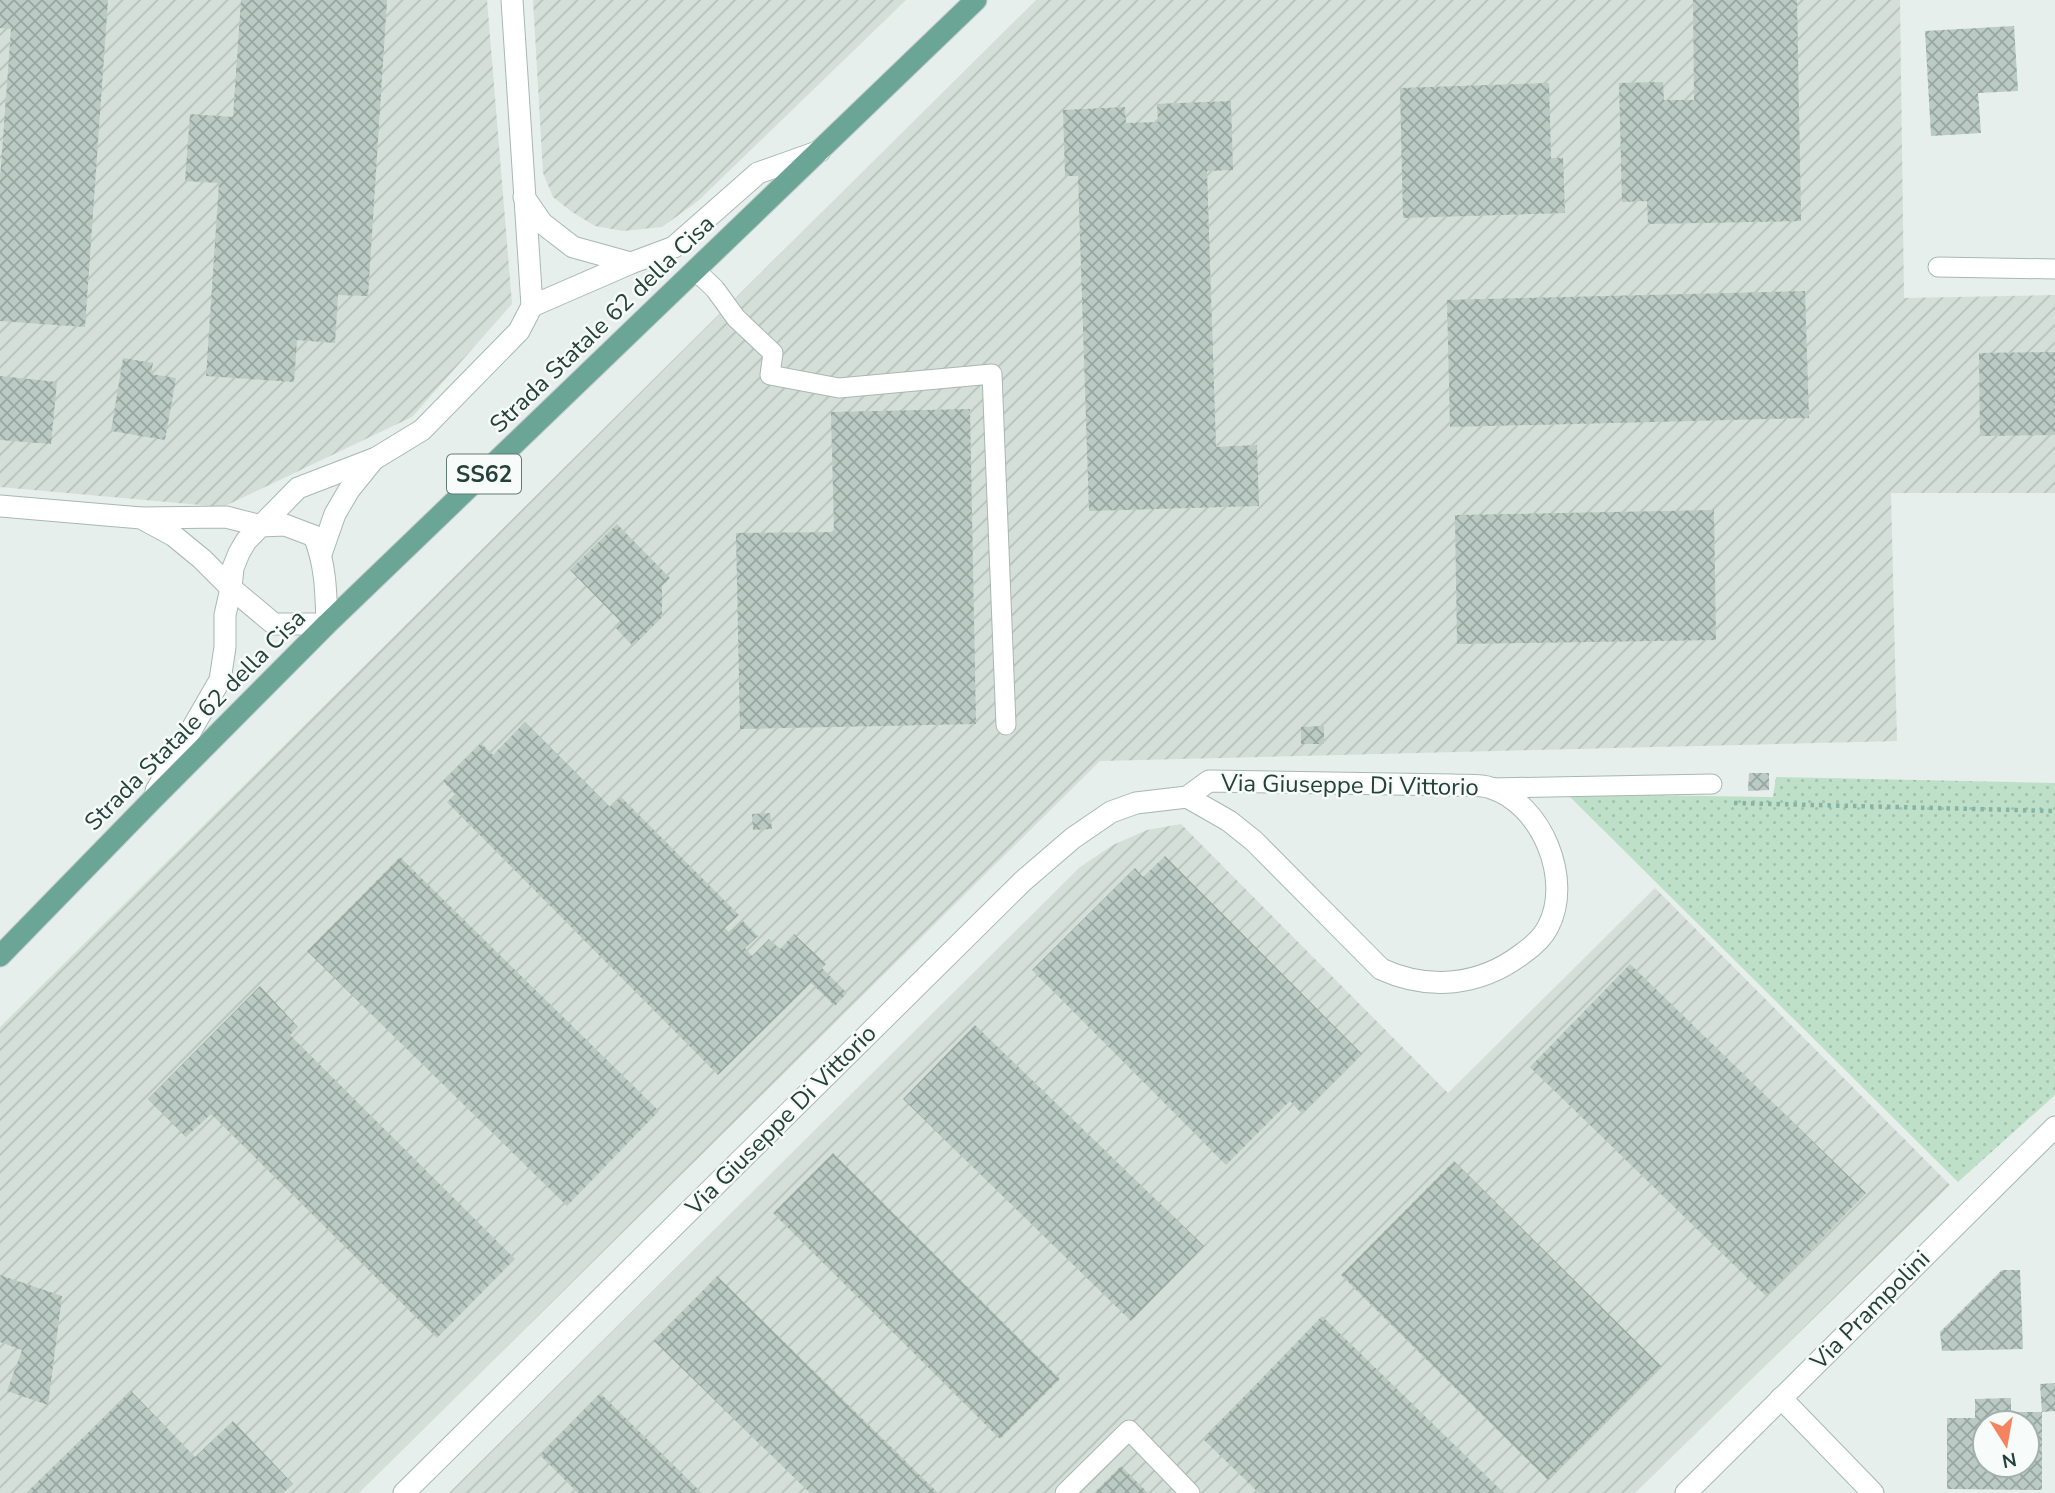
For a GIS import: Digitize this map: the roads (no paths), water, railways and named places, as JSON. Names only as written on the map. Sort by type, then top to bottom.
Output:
[{"type":"main road","name":"Strada Statale 62 della Cisa","points":[[0,956],[327,624],[976,0]]},
{"type":"street","points":[[151,801],[220,680],[225,647],[225,615],[239,554],[261,526],[299,488],[376,458],[422,429],[519,331],[532,306],[512,0]]},
{"type":"street","points":[[532,306],[674,247],[758,173],[820,151]]},
{"type":"street","points":[[524,197],[542,223],[573,247],[631,263]]},
{"type":"street","points":[[321,554],[335,514],[349,490],[376,458]]},
{"type":"street","points":[[0,506],[141,518],[226,517],[261,526],[285,525],[299,529],[314,536],[321,554],[326,582],[327,624],[274,624],[174,536],[141,518]]},
{"type":"street","name":"Via Giuseppe Di Vittorio","points":[[404,1493],[1023,881],[1073,838],[1111,813],[1136,803],[1187,797],[1209,781],[1491,788],[1513,800],[1535,821],[1550,846],[1555,864],[1556,885],[1548,927],[1532,947],[1496,972],[1477,979],[1451,983],[1419,982],[1398,977],[1381,969],[1254,841],[1229,821],[1187,797]]},
{"type":"street","name":"Via Prampolini","points":[[1686,1493],[2055,1127]]},
{"type":"street","points":[[1782,1398],[1873,1493]]},
{"type":"lane","points":[[1938,267],[2055,269]]},
{"type":"lane","points":[[695,270],[715,289],[736,318],[773,353],[770,376],[839,388],[992,374],[1006,725]]},
{"type":"lane","points":[[1491,788],[1712,784]]},
{"type":"lane","points":[[1065,1493],[1129,1430],[1190,1493]]}]
